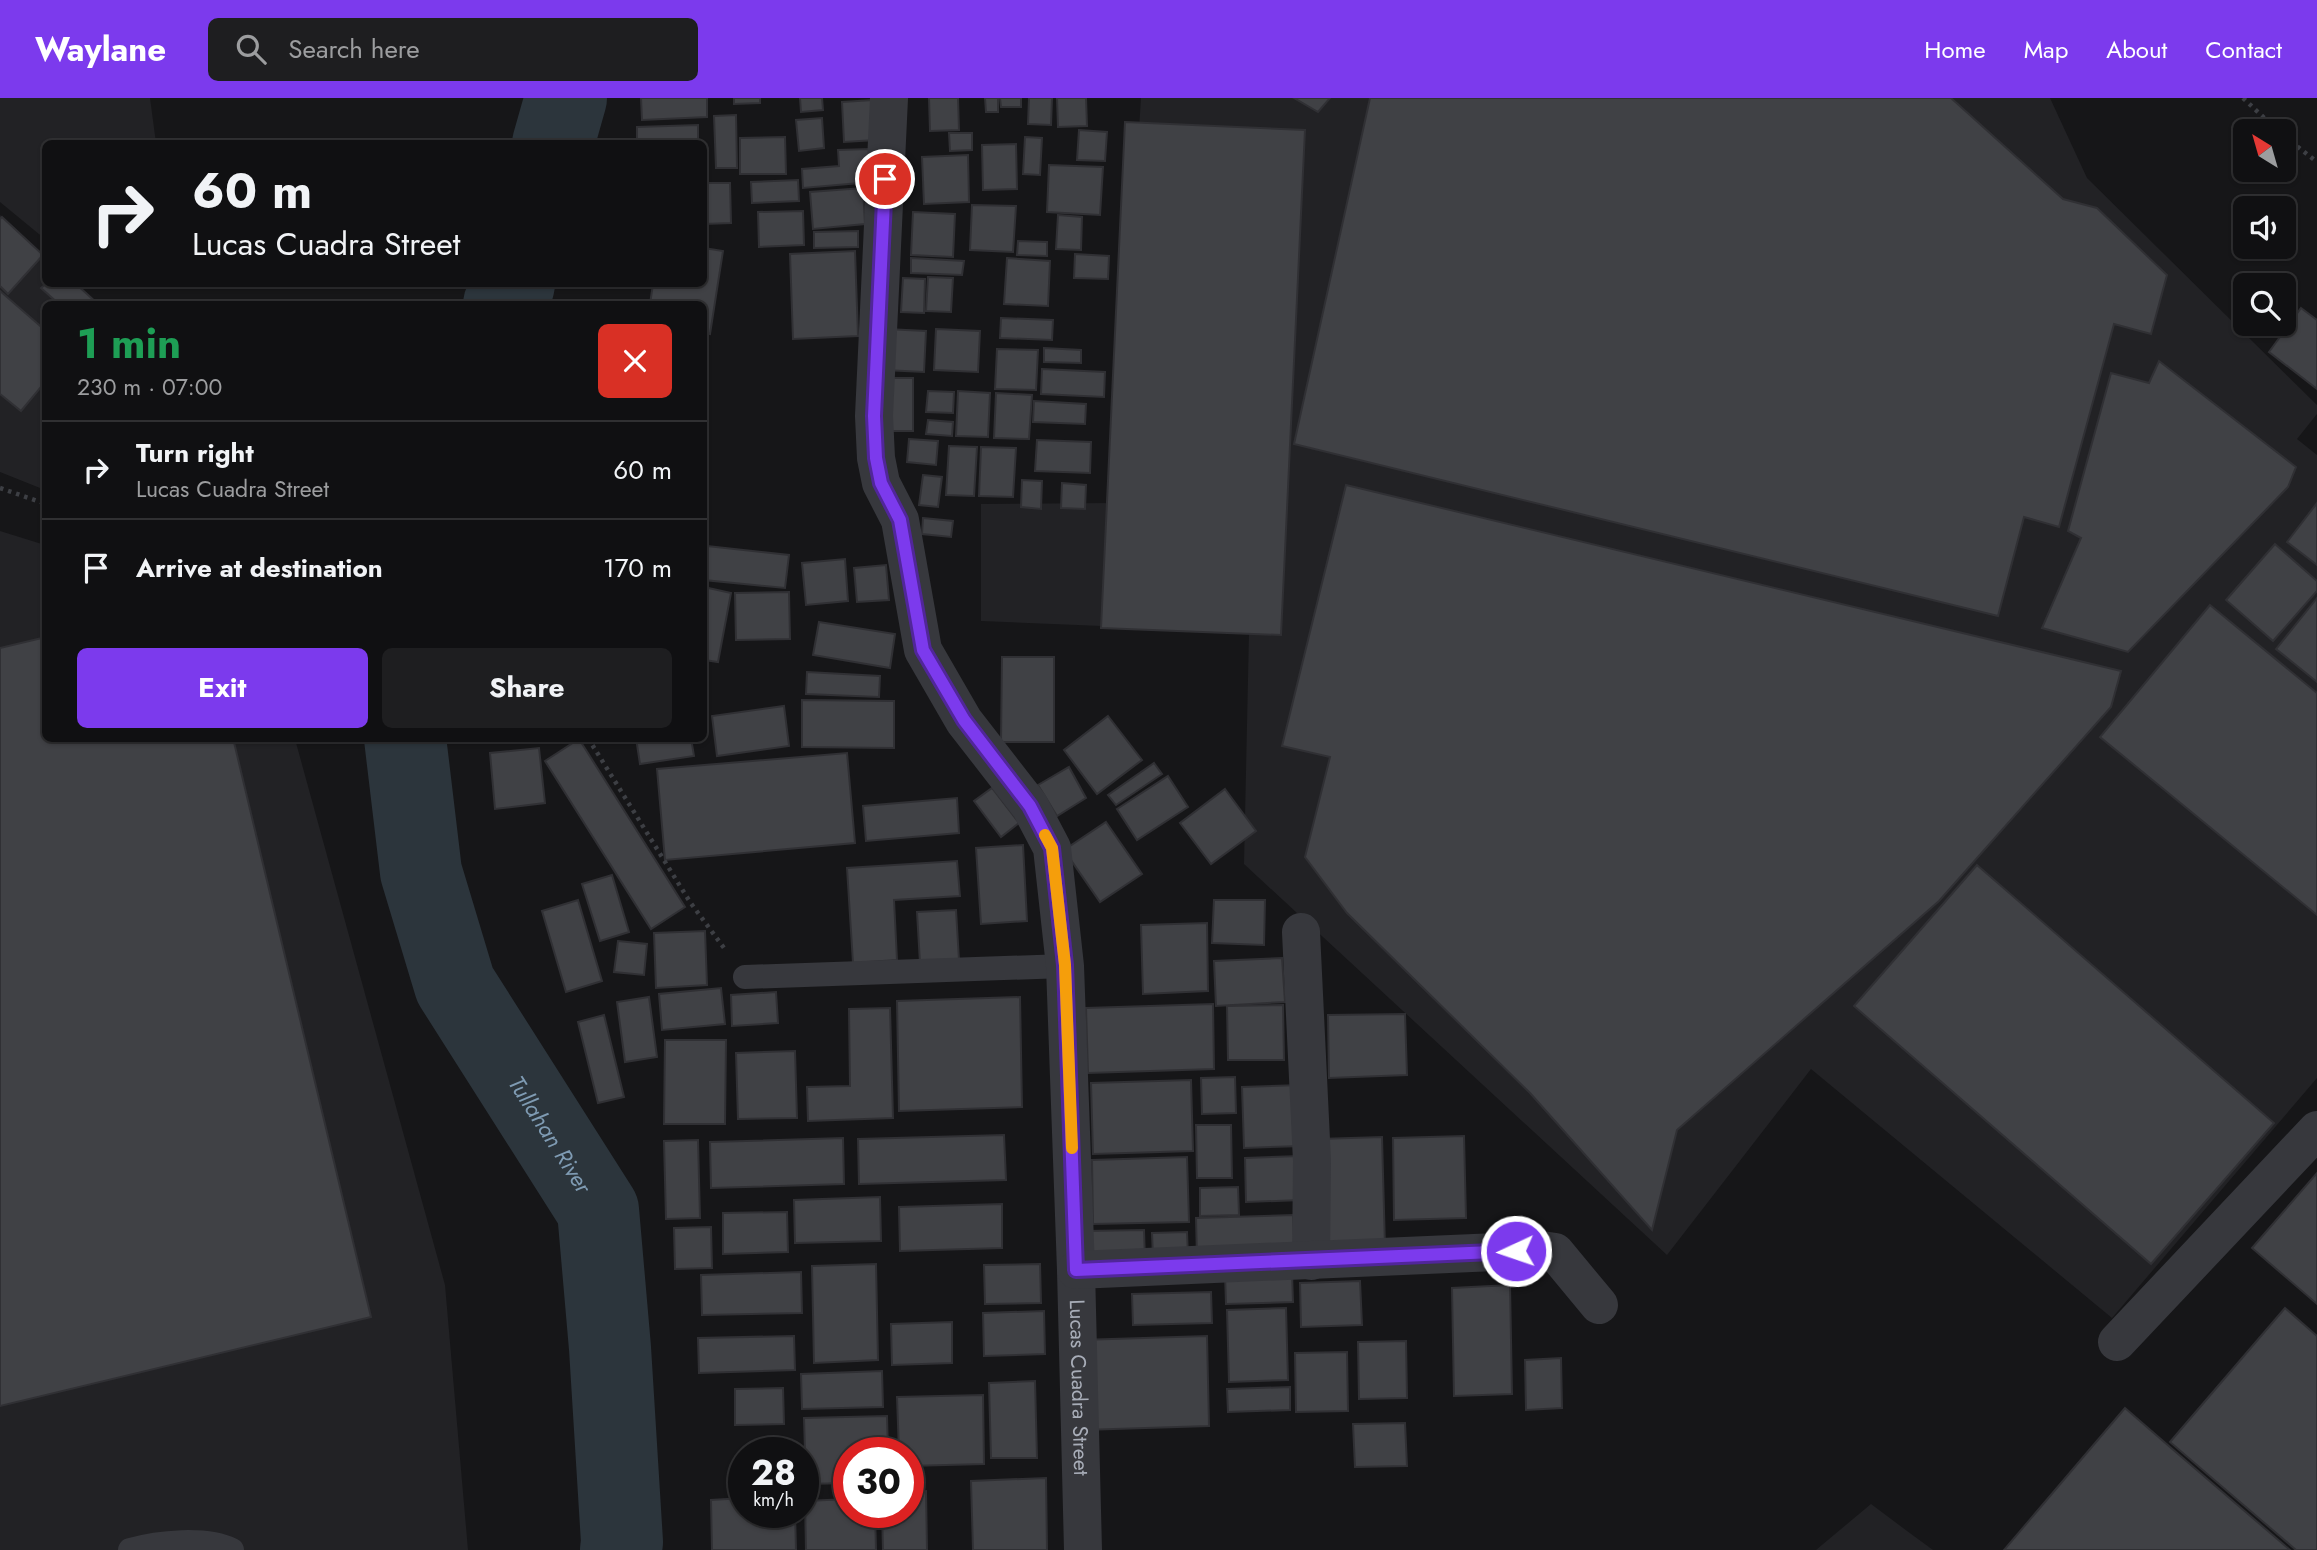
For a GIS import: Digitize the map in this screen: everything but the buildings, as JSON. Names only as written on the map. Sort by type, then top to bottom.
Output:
[{"type":"street","name":"Lucas Cuadra Street","points":[[889,98],[874,416],[876,458],[881,483],[900,520],[923,650],[964,720],[1030,806],[1052,848],[1065,965],[1083,1550]]},
{"type":"street","points":[[1301,932],[1312,1161],[1311,1261]]},
{"type":"street","points":[[2117,1342],[2317,1130]]},
{"type":"street","points":[[1076,1270],[1542,1250],[1555,1252],[1599,1305]]},
{"type":"lane","points":[[745,977],[1065,965]]},
{"type":"lane","points":[[130,1550],[154,1543],[220,1544],[232,1550]]},
{"type":"path","points":[[2243,98],[2265,119]]},
{"type":"path","points":[[2296,145],[2317,162]]},
{"type":"path","points":[[0,488],[42,503]]},
{"type":"path","points":[[590,742],[690,902],[745,977]]},
{"type":"shaded area","points":[[0,98],[150,98],[156,140],[42,140],[42,237],[0,202]]},
{"type":"shaded area","points":[[1141,98],[2050,98],[2087,178],[2233,322],[2233,336],[2247,336],[2317,405],[2317,414],[2297,439],[2317,455],[2317,1078],[2112,1318],[1811,1069],[1667,1255],[1244,864],[1249,632],[981,621],[981,504],[1115,503]]},
{"type":"shaded area","points":[[0,215],[42,254],[42,287],[76,287],[93,301],[42,301],[42,489],[0,472]]},
{"type":"shaded area","points":[[0,531],[42,544],[42,742],[296,742],[445,1285],[468,1550],[0,1550]]},
{"type":"shaded area","points":[[1871,1504],[1907,1531],[1933,1550],[1816,1550]]},
{"type":"waterway","name":"Tullahan River","points":[[554,140],[566,98]]},
{"type":"waterway","name":"Tullahan River","points":[[508,301],[513,287]]},
{"type":"waterway","name":"Tullahan River","points":[[405,742],[421,872],[455,985],[598,1210],[610,1348],[621,1550]]},
{"type":"slow traffic","points":[[1045,835],[1052,848],[1065,965],[1072,1148]]},
{"type":"route","points":[[885,179],[874,416],[876,458],[881,483],[900,520],[923,650],[964,720],[1030,806],[1052,848],[1065,965],[1076,1270],[1516,1251]]}]
